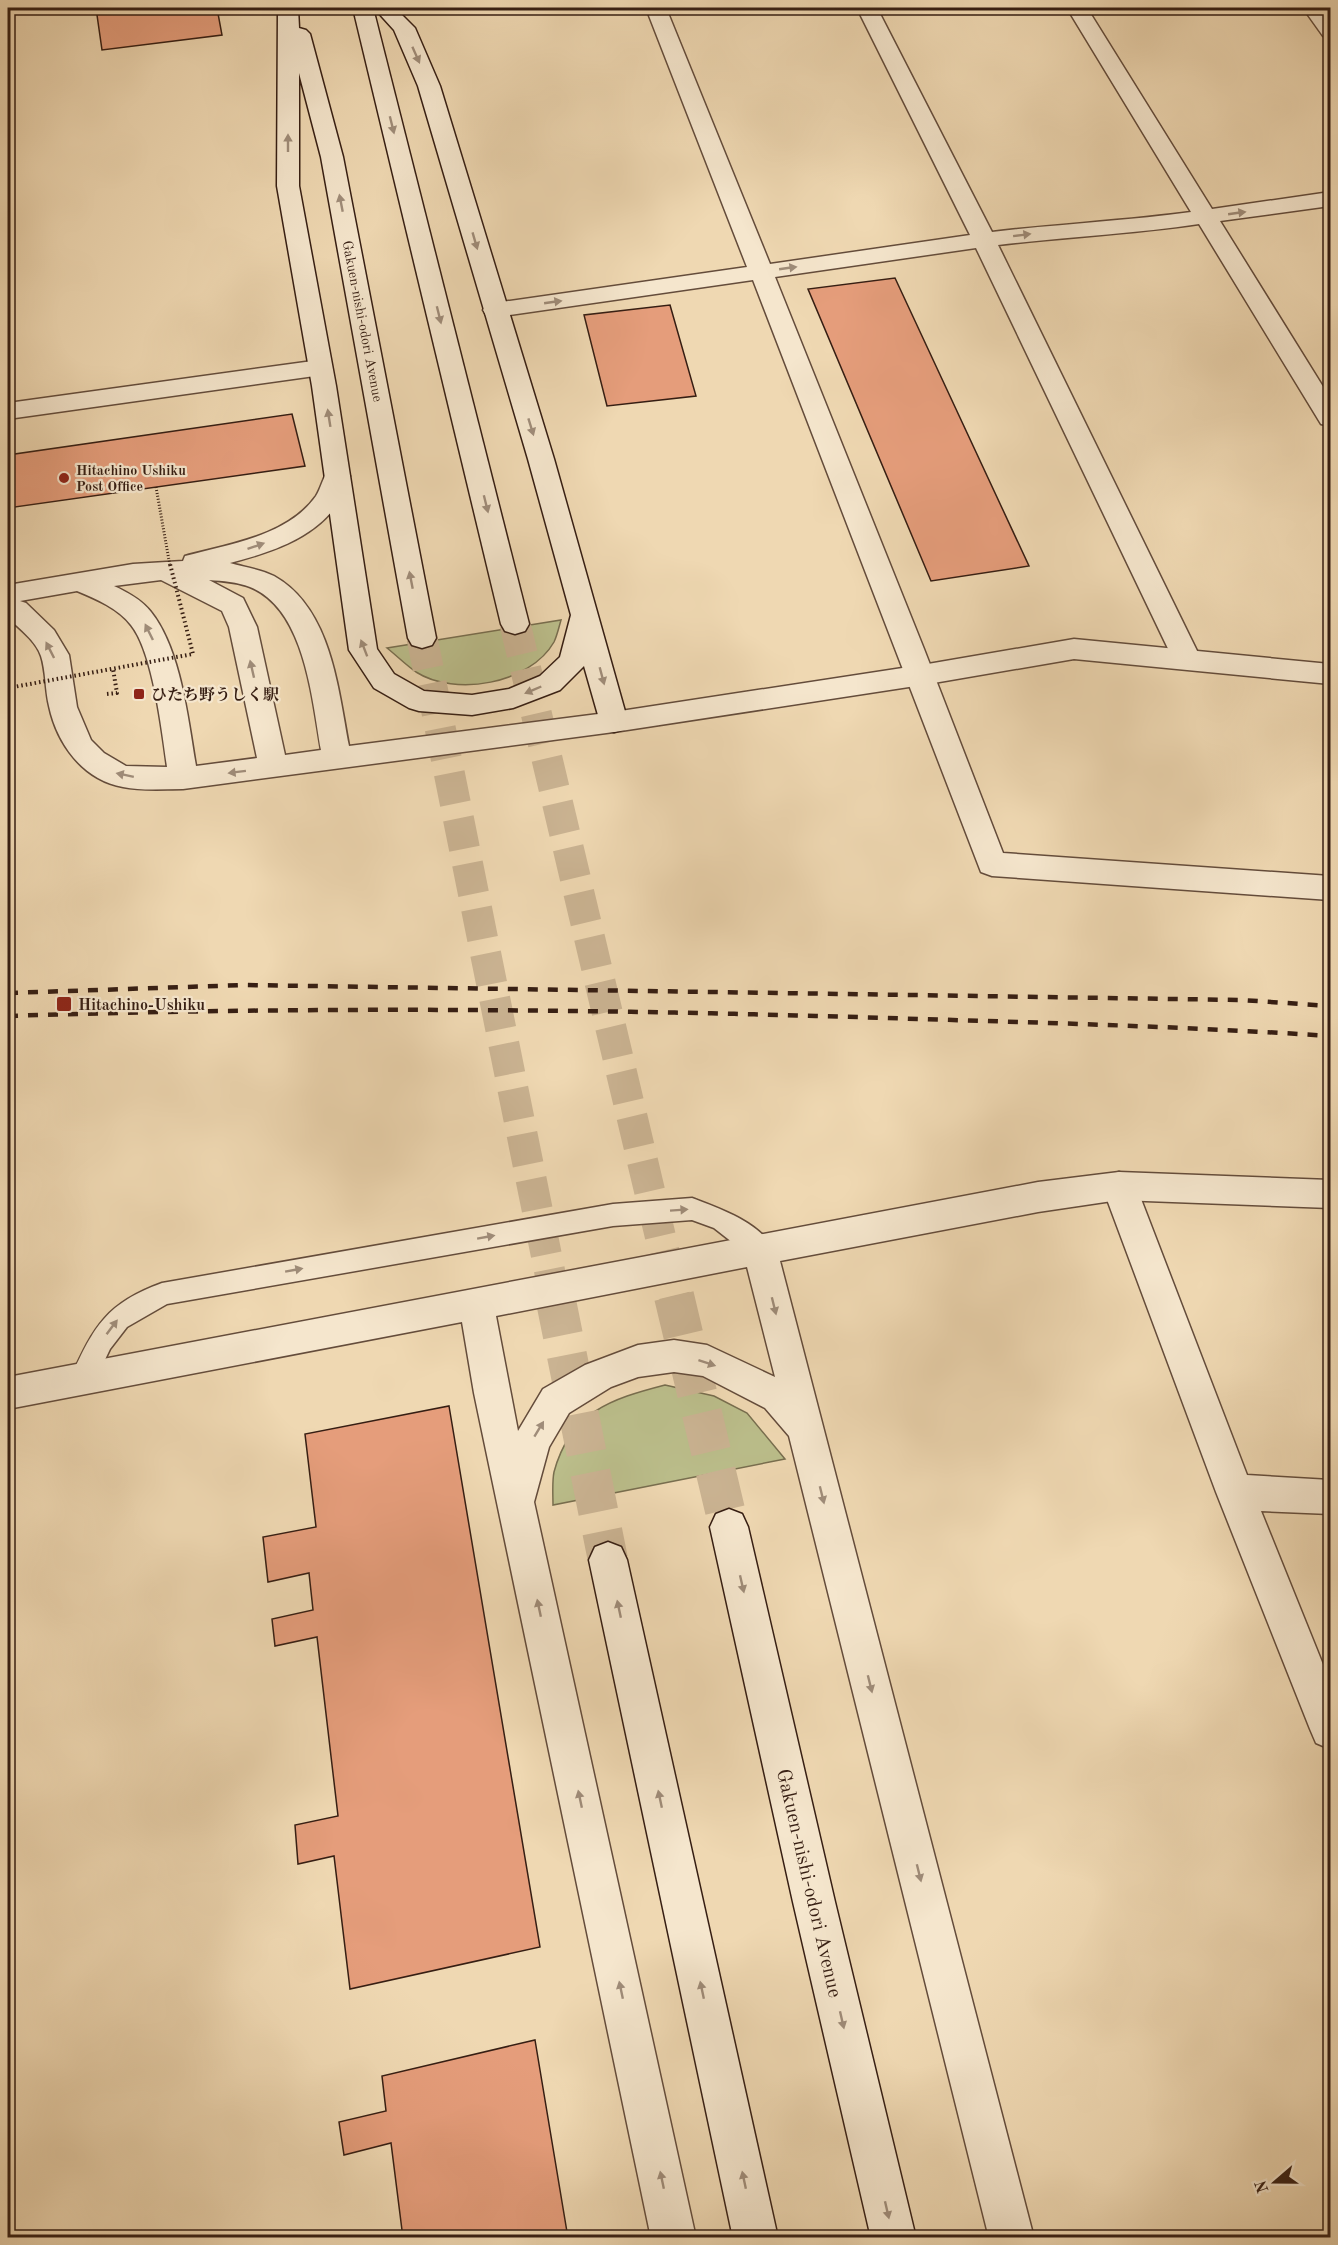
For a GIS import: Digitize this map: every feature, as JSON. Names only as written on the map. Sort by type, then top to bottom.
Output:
[{"type":"street","points":[[290,8],[288,186],[320,368],[363,650],[384,681],[419,701],[472,705],[513,698],[550,682],[573,661],[585,613]]},
{"type":"street","name":"Gakuen-nishi-odori Avenue","points":[[290,8],[332,157],[422,638]]},
{"type":"street","points":[[363,8],[515,624]]},
{"type":"street","points":[[384,8],[404,28],[429,86],[585,613],[614,722]]},
{"type":"street","points":[[656,8],[922,675],[992,864],[1330,888]]},
{"type":"street","points":[[867,8],[984,240],[1188,659]]},
{"type":"street","points":[[1077,8],[1330,418]]},
{"type":"street","points":[[1313,8],[1330,32]]},
{"type":"street","points":[[495,310],[984,240],[1065,230],[1132,227],[1330,199]]},
{"type":"street","points":[[8,411],[320,368]]},
{"type":"street","points":[[8,594],[159,571],[228,555],[276,539],[309,519],[327,501],[337,476]]},
{"type":"street","points":[[159,571],[223,571],[258,580],[275,590],[294,607],[307,631],[337,759]]},
{"type":"street","points":[[159,571],[196,585],[232,605],[243,627],[273,767]]},
{"type":"street","points":[[82,583],[118,598],[143,619],[155,644],[183,778]]},
{"type":"street","points":[[8,607],[16,610],[44,637],[55,656],[63,706],[72,733],[81,748],[94,761],[122,776],[183,778],[337,759],[614,722],[922,675],[1074,649],[1330,674]]},
{"type":"street","points":[[8,1393],[1038,1197],[1119,1186],[1330,1194]]},
{"type":"street","points":[[1119,1186],[1330,1729]]},
{"type":"street","points":[[760,1249],[1011,2238]]},
{"type":"street","points":[[476,1304],[482,1346],[674,2238]]},
{"type":"street","points":[[516,1505],[532,1442],[556,1401],[598,1376],[638,1361],[674,1356],[707,1361],[778,1396],[805,1427]]},
{"type":"street","points":[[1236,1492],[1330,1497]]},
{"type":"street","name":"Gakuen-nishi-odori Avenue","points":[[729,1527],[814,1902],[894,2238]]},
{"type":"street","points":[[608,1560],[756,2238]]},
{"type":"lane","points":[[84,1377],[101,1341],[118,1318],[162,1294],[613,1215],[692,1209],[723,1220],[760,1249]]},
{"type":"path","points":[[8,688],[193,654],[165,547],[156,487]]},
{"type":"path","points":[[106,688],[108,695],[117,693],[113,669]]},
{"type":"green space","points":[[561,620],[554,642],[543,656],[528,668],[510,677],[491,682],[470,685],[432,680],[416,672],[387,648]]},
{"type":"green space","points":[[665,1385],[714,1396],[747,1413],[785,1459],[553,1505],[554,1472],[570,1435],[582,1422],[595,1411],[610,1403]]},
{"type":"building","points":[[96,8],[217,8],[222,35],[102,50]]},
{"type":"building","points":[[895,278],[1029,566],[931,581],[808,289]]},
{"type":"building","points":[[670,305],[696,396],[607,406],[584,315]]},
{"type":"building","points":[[292,414],[305,466],[8,508],[8,455]]},
{"type":"building","points":[[449,1406],[540,1947],[350,1989],[334,1856],[298,1864],[295,1825],[338,1816],[317,1637],[275,1646],[272,1619],[313,1610],[309,1573],[268,1582],[263,1537],[316,1527],[305,1434]]},
{"type":"building","points":[[535,2040],[568,2238],[403,2238],[391,2143],[344,2155],[339,2122],[386,2111],[382,2076]]},
{"type":"tunnel","points":[[515,624],[675,1298]]},
{"type":"tunnel","points":[[422,638],[555,1298]]},
{"type":"tunnel","points":[[555,1296],[608,1560]]},
{"type":"tunnel","points":[[674,1296],[729,1527]]},
{"type":"railway","points":[[8,993],[245,985],[1242,1000],[1330,1006]]},
{"type":"railway","points":[[8,1016],[236,1011],[577,1011],[1073,1024],[1330,1036]]},
{"type":"place","name":"Hitachino Ushiku Post Office","points":[[64,478]]},
{"type":"place","name":"ひたち野うしく駅","points":[[139,694]]},
{"type":"place","name":"Hitachino-Ushiku","points":[[64,1004]]}]
